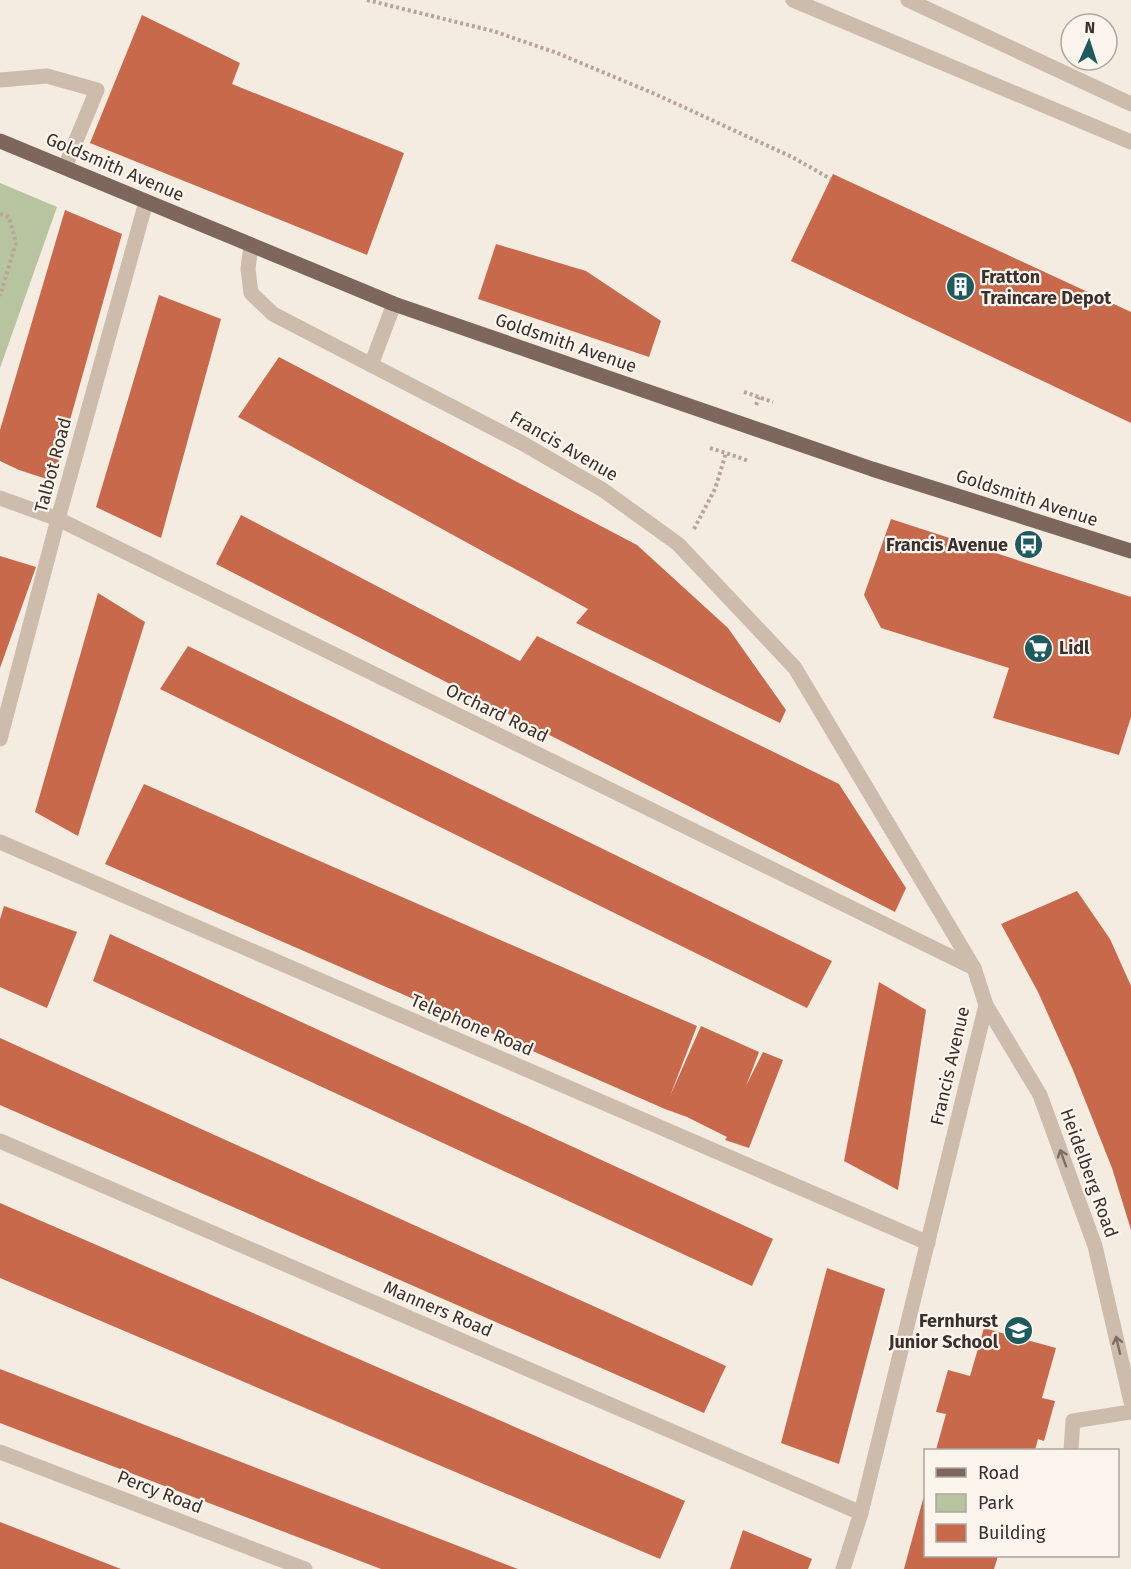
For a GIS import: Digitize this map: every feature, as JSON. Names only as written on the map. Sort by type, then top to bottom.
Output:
[{"type":"main road","name":"Goldsmith Avenue","points":[[0,141],[394,304],[872,469],[1131,551]]},
{"type":"street","points":[[794,0],[1131,142]]},
{"type":"street","points":[[908,0],[1131,104]]},
{"type":"street","points":[[0,80],[47,76],[97,90],[65,167]]},
{"type":"street","name":"Talbot Road","points":[[0,740],[58,519],[146,202]]},
{"type":"street","name":"Francis Avenue","points":[[251,245],[248,268],[251,293],[273,314],[522,443],[593,484],[678,544],[795,668],[974,968],[986,1005],[861,1513],[843,1569]]},
{"type":"street","points":[[371,365],[394,304]]},
{"type":"street","name":"Orchard Road","points":[[0,498],[58,519],[974,968]]},
{"type":"street","name":"Telephone Road","points":[[0,842],[928,1243]]},
{"type":"street","name":"Heidelberg Road","points":[[986,1005],[1040,1095],[1095,1246],[1131,1402]]},
{"type":"street","name":"Manners Road","points":[[0,1141],[861,1513]]},
{"type":"street","points":[[1071,1449],[1072,1421],[1131,1412]]},
{"type":"street","name":"Percy Road","points":[[0,1452],[305,1569]]},
{"type":"path","points":[[367,0],[493,31],[557,53],[655,94],[792,157],[831,179]]},
{"type":"path","points":[[0,214],[9,217],[16,243],[0,296]]},
{"type":"path","points":[[744,392],[773,402]]},
{"type":"path","points":[[710,448],[749,461]]},
{"type":"path","points":[[678,544],[697,526],[715,489],[726,453]]},
{"type":"green space","points":[[0,183],[57,207],[0,368]]},
{"type":"building","points":[[142,15],[240,63],[232,84],[404,153],[367,255],[90,143]]},
{"type":"building","name":"Fratton Traincare Depot","points":[[833,174],[1131,312],[1131,423],[791,261]]},
{"type":"building","points":[[65,210],[122,234],[53,481],[0,461],[0,430]]},
{"type":"building","points":[[496,244],[586,271],[661,321],[649,357],[478,299]]},
{"type":"building","points":[[159,295],[221,319],[161,538],[96,507]]},
{"type":"building","points":[[279,357],[637,545],[728,628],[786,710],[780,723],[576,623],[588,609],[238,417]]},
{"type":"building","points":[[241,515],[520,661],[537,636],[839,784],[906,888],[895,912],[216,564]]},
{"type":"building","name":"Lidl","points":[[891,519],[1131,597],[1131,717],[1119,755],[993,718],[1009,668],[881,628],[864,595]]},
{"type":"building","points":[[0,556],[36,567],[0,668]]},
{"type":"building","points":[[98,593],[145,622],[78,836],[35,812]]},
{"type":"building","points":[[188,646],[832,961],[807,1008],[160,689]]},
{"type":"building","points":[[144,784],[697,1026],[670,1096],[701,1026],[759,1052],[746,1086],[763,1052],[783,1060],[749,1148],[725,1140],[727,1137],[687,1117],[105,864]]},
{"type":"building","points":[[1077,891],[1110,939],[1131,986],[1131,1230],[1112,1168],[1073,1070],[1038,992],[1001,924]]},
{"type":"building","points":[[4,906],[77,932],[47,1008],[0,987],[0,919]]},
{"type":"building","points":[[110,934],[773,1239],[752,1286],[93,981]]},
{"type":"building","points":[[879,982],[926,1010],[898,1190],[844,1161]]},
{"type":"building","points":[[0,1038],[726,1366],[704,1413],[0,1105]]},
{"type":"building","points":[[0,1203],[685,1501],[660,1559],[0,1278]]},
{"type":"building","points":[[827,1268],[885,1289],[839,1464],[781,1443]]},
{"type":"building","points":[[984,1328],[1056,1348],[1042,1398],[1055,1401],[1044,1441],[1038,1439],[1035,1449],[936,1449],[946,1414],[936,1412],[948,1370],[970,1376]]},
{"type":"building","points":[[0,1369],[518,1569],[381,1569],[0,1423]]},
{"type":"building","points":[[924,1496],[924,1557],[998,1557],[994,1569],[904,1569]]},
{"type":"building","points":[[0,1522],[121,1569],[0,1569]]},
{"type":"building","points":[[743,1530],[812,1559],[808,1569],[730,1569]]},
{"type":"place","name":"Fratton Traincare Depot","points":[[960,287]]},
{"type":"place","name":"Francis Avenue","points":[[1029,545]]},
{"type":"place","name":"Lidl","points":[[1038,648]]},
{"type":"place","name":"Fernhurst Junior School","points":[[1019,1331]]}]
